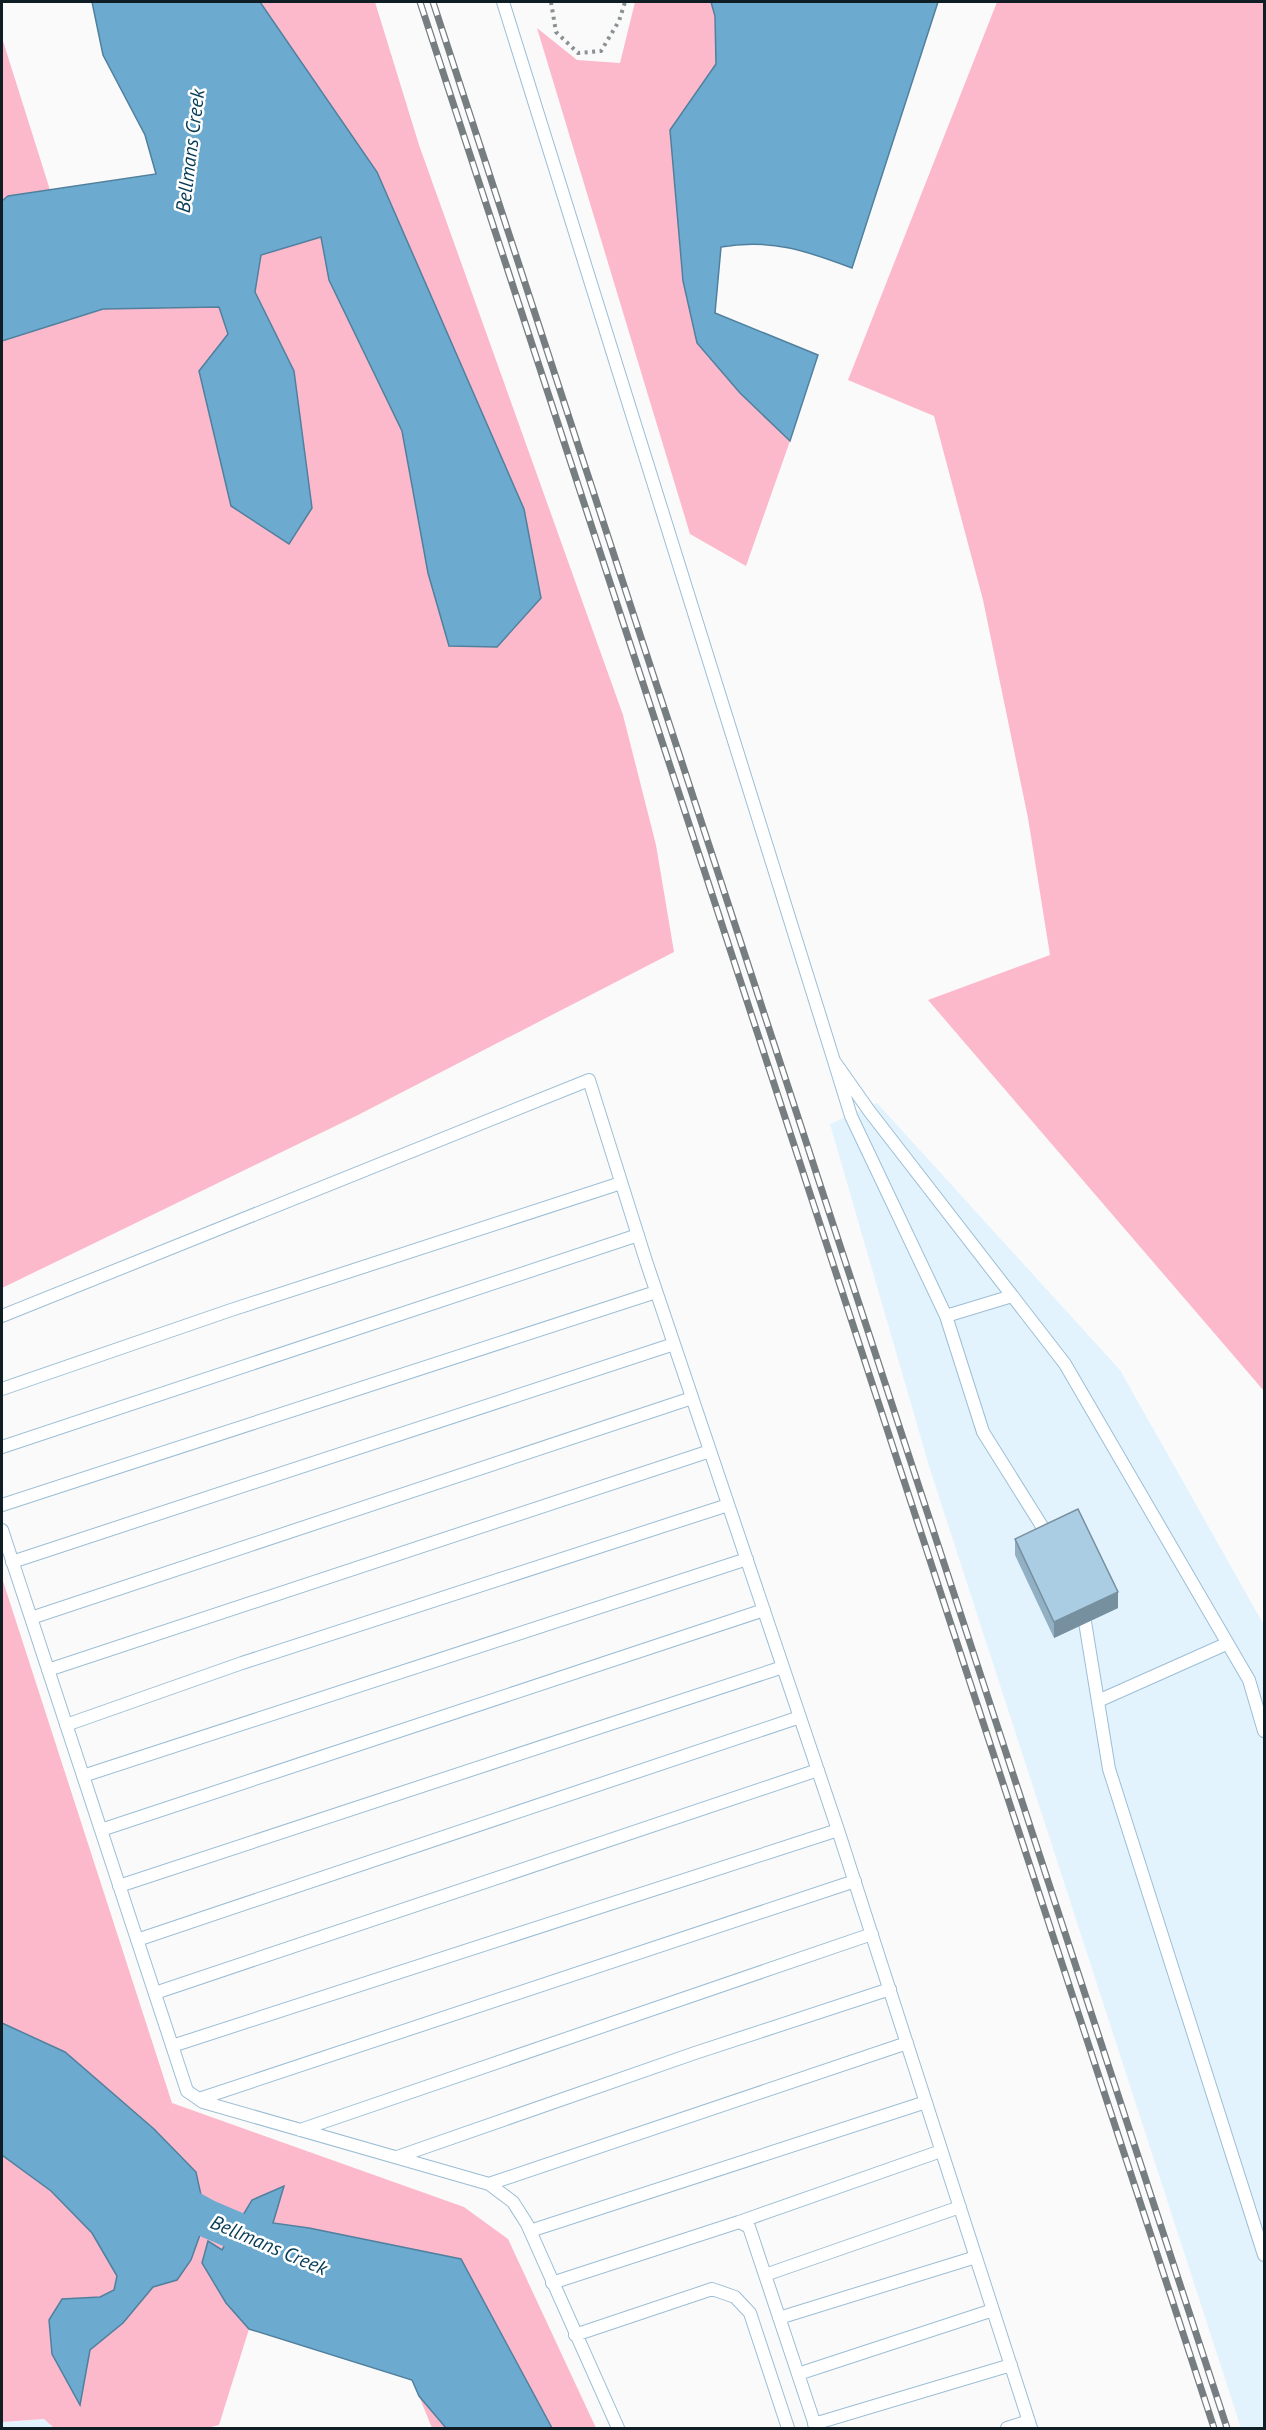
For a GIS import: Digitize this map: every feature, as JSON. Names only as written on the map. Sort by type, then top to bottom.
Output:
[{"type":"lane","points":[[503,2],[851,1116],[945,1316],[984,1432],[1050,1539]]},
{"type":"lane","points":[[834,1062],[1065,1364],[1249,1680],[1264,1731]]},
{"type":"lane","points":[[2,1316],[589,1080],[656,1292],[855,1881],[1030,2425],[1007,2428]]},
{"type":"lane","points":[[2,1389],[231,1310],[621,1183]]},
{"type":"lane","points":[[2,1447],[638,1235]]},
{"type":"lane","points":[[2,1505],[232,1428],[656,1292]]},
{"type":"lane","points":[[945,1316],[1012,1296]]},
{"type":"lane","points":[[12,1562],[674,1344]]},
{"type":"lane","points":[[31,1618],[692,1398]]},
{"type":"lane","points":[[48,1670],[710,1451]]},
{"type":"lane","points":[[66,1725],[242,1663],[729,1505]]},
{"type":"lane","points":[[2,1530],[187,2091],[199,2099],[299,2130],[489,2184],[513,2202],[530,2231],[618,2428]]},
{"type":"lane","points":[[83,1776],[747,1559]]},
{"type":"lane","points":[[101,1830],[764,1610]]},
{"type":"lane","points":[[1086,1622],[1109,1769],[1264,2255]]},
{"type":"lane","points":[[1098,1701],[1226,1644]]},
{"type":"lane","points":[[119,1886],[783,1667]]},
{"type":"lane","points":[[137,1940],[800,1717]]},
{"type":"lane","points":[[155,1993],[818,1770]]},
{"type":"lane","points":[[172,2046],[838,1830]]},
{"type":"lane","points":[[199,2099],[855,1881]]},
{"type":"lane","points":[[299,2130],[872,1934]]},
{"type":"lane","points":[[397,2157],[695,2052],[890,1989]]},
{"type":"lane","points":[[489,2184],[907,2043]]},
{"type":"lane","points":[[530,2231],[926,2102]]},
{"type":"lane","points":[[552,2283],[739,2222],[941,2151]]},
{"type":"lane","points":[[765,2275],[960,2207]]},
{"type":"lane","points":[[739,2222],[749,2227],[815,2426],[1011,2365]]},
{"type":"lane","points":[[779,2318],[976,2258]]},
{"type":"lane","points":[[575,2335],[712,2289],[735,2297],[750,2313],[788,2428]]},
{"type":"lane","points":[[798,2374],[993,2310]]},
{"type":"path","points":[[551,2],[556,32],[578,53],[601,51],[619,21],[625,2]]},
{"type":"shaded area","points":[[260,2],[375,2],[419,145],[623,715],[656,845],[674,952],[358,1115],[2,1288],[2,341],[103,309],[219,307],[228,334],[199,372],[312,508],[294,371],[255,292],[261,255],[321,237],[329,280],[402,431],[428,573],[541,598],[524,509],[377,172]]},
{"type":"shaded area","points":[[635,2],[711,2],[715,16],[716,64],[670,130],[698,344],[740,393],[790,441],[746,566],[690,534],[537,28],[577,60],[620,63]]},
{"type":"shaded area","points":[[997,2],[1264,2],[1264,1391],[928,1000],[1050,955],[1028,818],[983,600],[934,416],[848,380]]},
{"type":"shaded area","points":[[3,41],[50,190],[8,196],[2,201],[2,44]]},
{"type":"shaded area","points":[[877,1103],[1120,1370],[1264,1625],[1264,2428],[1241,2428],[929,1466],[830,1124]]},
{"type":"shaded area","points":[[2,1578],[172,2103],[464,2207],[508,2239],[596,2428],[552,2428],[461,2259],[309,2228],[273,2223],[284,2187],[252,2200],[222,2251],[208,2242],[202,2263],[226,2303],[249,2329],[219,2425],[207,2428],[54,2428],[44,2419],[2,2422],[2,2155],[51,2191],[92,2233],[117,2276],[114,2290],[100,2297],[62,2299],[80,2404],[90,2350],[123,2323],[153,2287],[177,2280],[196,2172],[154,2129],[65,2052],[2,2023]]},
{"type":"shaded area","points":[[419,2396],[446,2428],[432,2428]]},
{"type":"shaded area","points":[[45,2419],[54,2428],[2,2428],[2,2422]]},
{"type":"water","points":[[92,2],[260,2],[377,172],[524,509],[541,598],[497,647],[449,646],[428,573],[402,431],[329,280],[321,237],[261,255],[255,292],[294,371],[312,508],[289,544],[231,506],[199,371],[228,334],[219,307],[103,309],[2,341],[2,201],[8,196],[156,174],[145,135],[103,55]]},
{"type":"water","points":[[711,2],[938,2],[852,268],[819,256],[772,245],[721,247],[715,313],[818,355],[790,441],[740,393],[697,343],[683,281],[670,130],[716,64],[715,16]]},
{"type":"water","points":[[2,2023],[65,2052],[154,2129],[196,2172],[206,2218],[191,2260],[177,2280],[153,2287],[123,2323],[90,2350],[80,2405],[52,2354],[49,2320],[62,2299],[100,2297],[114,2290],[117,2276],[92,2233],[51,2191],[2,2155]]},
{"type":"water","points":[[284,2186],[273,2223],[309,2228],[461,2259],[552,2428],[446,2428],[419,2396],[412,2380],[249,2329],[226,2303],[202,2263],[208,2241],[222,2250],[252,2200]]},
{"type":"building","points":[[1078,1509],[1118,1592],[1054,1622],[1015,1539]]},
{"type":"waterway","name":"Bellmans Creek","points":[[162,2194],[206,2218],[281,2250]]},
{"type":"railway","points":[[420,2],[1214,2428]]},
{"type":"railway","points":[[433,2],[1227,2428]]}]
